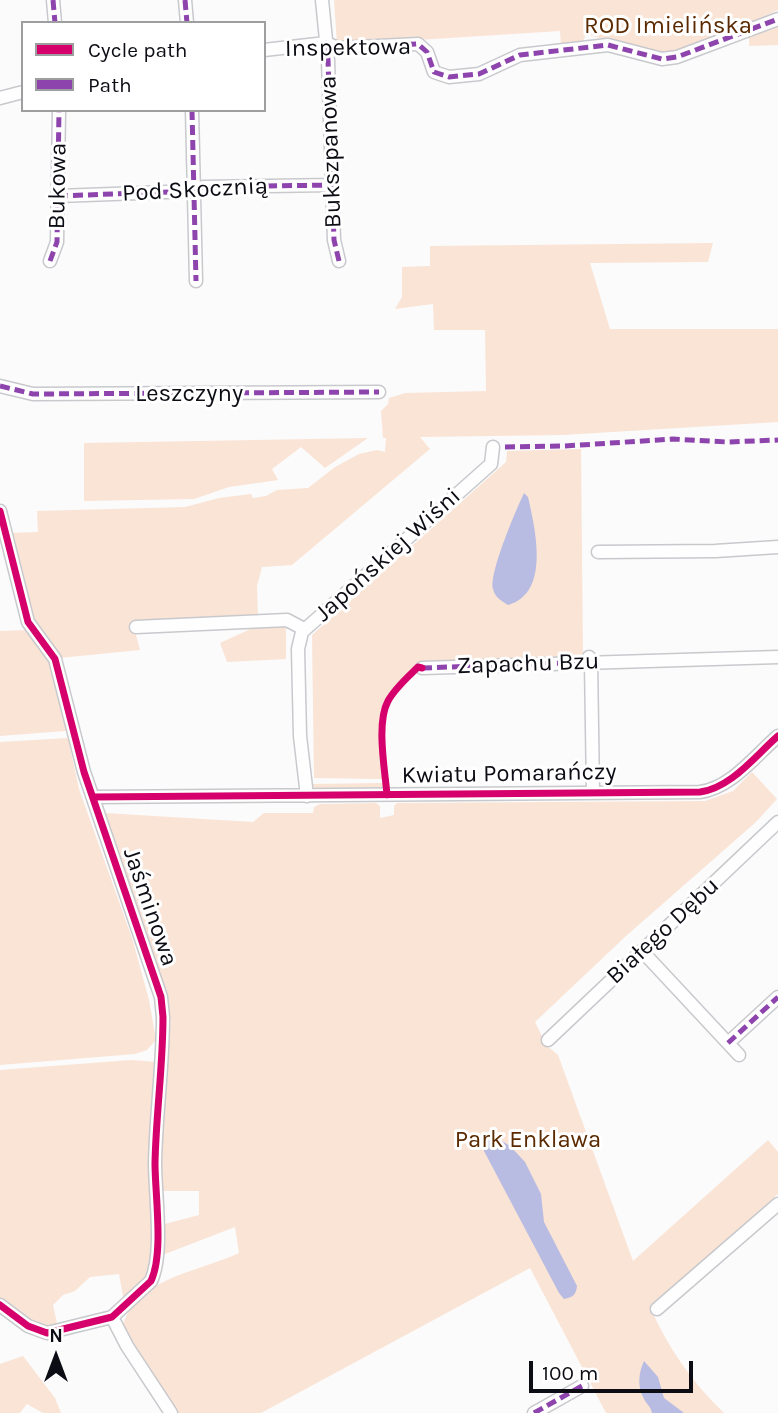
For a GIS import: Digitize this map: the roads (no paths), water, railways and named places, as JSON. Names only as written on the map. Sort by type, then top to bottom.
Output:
[{"type":"street","points":[[53,0],[55,21]]},
{"type":"street","points":[[185,0],[187,21]]},
{"type":"street","name":"Bukszpanowa","points":[[322,0],[334,240],[339,261]]},
{"type":"street","name":"Inspektowa","points":[[266,50],[326,43],[338,48],[418,44],[426,52],[434,72],[438,75],[462,76],[485,72],[520,55],[608,45],[662,59],[677,57],[778,19]]},
{"type":"street","points":[[0,99],[21,93]]},
{"type":"street","name":"Bukowa","points":[[50,261],[57,242],[59,112]]},
{"type":"street","points":[[192,112],[196,281]]},
{"type":"street","name":"Pod Skocznią","points":[[58,195],[194,191],[203,187],[332,185]]},
{"type":"street","name":"Leszczyny","points":[[0,386],[33,394],[379,391]]},
{"type":"street","name":"Japońskiej Wiśni","points":[[307,796],[300,736],[300,636],[304,629],[491,464],[493,447]]},
{"type":"street","name":"Jaśminowa","points":[[0,511],[28,622],[55,659],[84,772],[161,997],[163,1017],[155,1164],[157,1245],[154,1275],[148,1285],[113,1317]]},
{"type":"street","points":[[598,552],[715,551],[778,547]]},
{"type":"street","points":[[136,627],[287,620],[304,629]]},
{"type":"street","name":"Zapachu Bzu","points":[[422,668],[590,659],[778,657]]},
{"type":"street","points":[[590,659],[593,792]]},
{"type":"street","name":"Kwiatu Pomarańczy","points":[[94,797],[712,790],[727,782],[778,736]]},
{"type":"street","name":"Białego Dębu","points":[[548,1040],[778,822]]},
{"type":"street","points":[[642,951],[739,1055]]},
{"type":"street","points":[[728,1043],[778,997]]},
{"type":"street","points":[[657,1309],[778,1204]]},
{"type":"street","points":[[0,1305],[28,1326],[47,1333],[113,1317],[127,1346],[171,1413]]},
{"type":"street","points":[[534,1413],[582,1386]]},
{"type":"water","points":[[524,493],[528,497],[534,525],[537,558],[535,574],[530,587],[521,598],[508,605],[495,594],[493,581],[504,541]]},
{"type":"water","points":[[488,1132],[510,1146],[525,1162],[541,1194],[544,1222],[577,1286],[572,1296],[564,1299],[559,1293],[484,1151],[480,1137],[482,1133]]},
{"type":"water","points":[[644,1361],[658,1377],[664,1398],[684,1413],[652,1413],[639,1383]]},
{"type":"park label","name":"ROD Imielińska","points":[[668,26]]},
{"type":"park label","name":"Park Enklawa","points":[[528,1140]]}]
